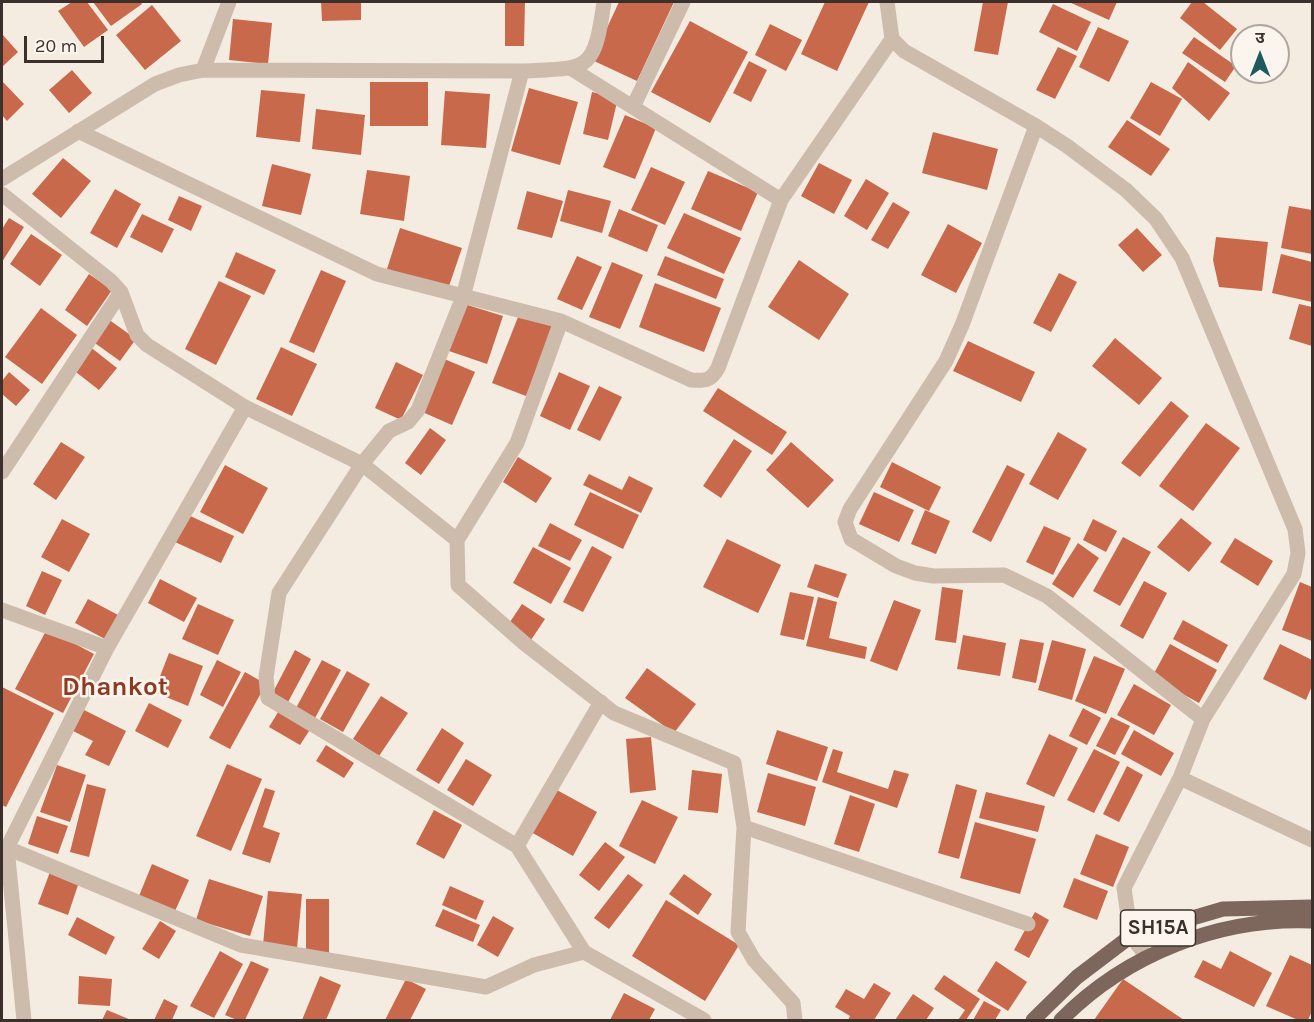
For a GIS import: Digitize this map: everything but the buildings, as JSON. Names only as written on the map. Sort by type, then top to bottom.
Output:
[{"type":"main road","name":"SH15A","points":[[1033,1020],[1077,977],[1131,936],[1223,909],[1312,907]]},
{"type":"main road","name":"SH15A","points":[[1061,1020],[1106,982],[1147,957],[1192,938],[1240,925],[1290,920],[1312,921]]},
{"type":"street","points":[[203,70],[229,2]]},
{"type":"street","points":[[2,179],[155,84],[179,75],[203,70],[572,69],[586,63],[594,50],[604,2]]},
{"type":"street","points":[[633,107],[683,2]]},
{"type":"street","points":[[887,2],[892,39],[904,51],[1067,146],[1126,190],[1156,219],[1182,258],[1295,529],[1298,553],[1294,574],[1203,719],[1180,778],[1124,888],[1131,936],[1147,957]]},
{"type":"street","points":[[78,131],[377,274],[561,321],[691,380],[705,381],[713,377],[718,368],[780,200],[892,39]]},
{"type":"street","points":[[572,69],[780,200]]},
{"type":"street","points":[[522,70],[463,297],[414,417],[389,431],[362,464],[279,593],[266,677],[268,698],[517,846],[584,952],[704,1020]]},
{"type":"street","points":[[1036,126],[962,325],[946,361],[850,509],[845,522],[847,531],[851,539],[896,566],[915,573],[933,576],[1004,575],[1047,596],[1203,719]]},
{"type":"street","points":[[2,194],[111,281],[121,292],[137,335],[147,345],[244,407],[362,464],[457,540]]},
{"type":"street","points":[[2,472],[121,292]]},
{"type":"street","points":[[561,321],[517,443],[457,540],[458,585],[524,642],[614,713],[734,763],[744,827],[738,932],[753,960],[793,1003],[795,1020]]},
{"type":"street","points":[[24,1020],[8,848],[107,648],[244,407]]},
{"type":"street","points":[[2,610],[107,648]]},
{"type":"street","points":[[517,846],[601,702]]},
{"type":"street","points":[[1180,778],[1312,840]]},
{"type":"street","points":[[744,827],[1028,924]]},
{"type":"street","points":[[8,848],[241,945],[486,987],[534,965],[584,952]]},
{"type":"district","name":"Dhankot","points":[[115,688]]}]
